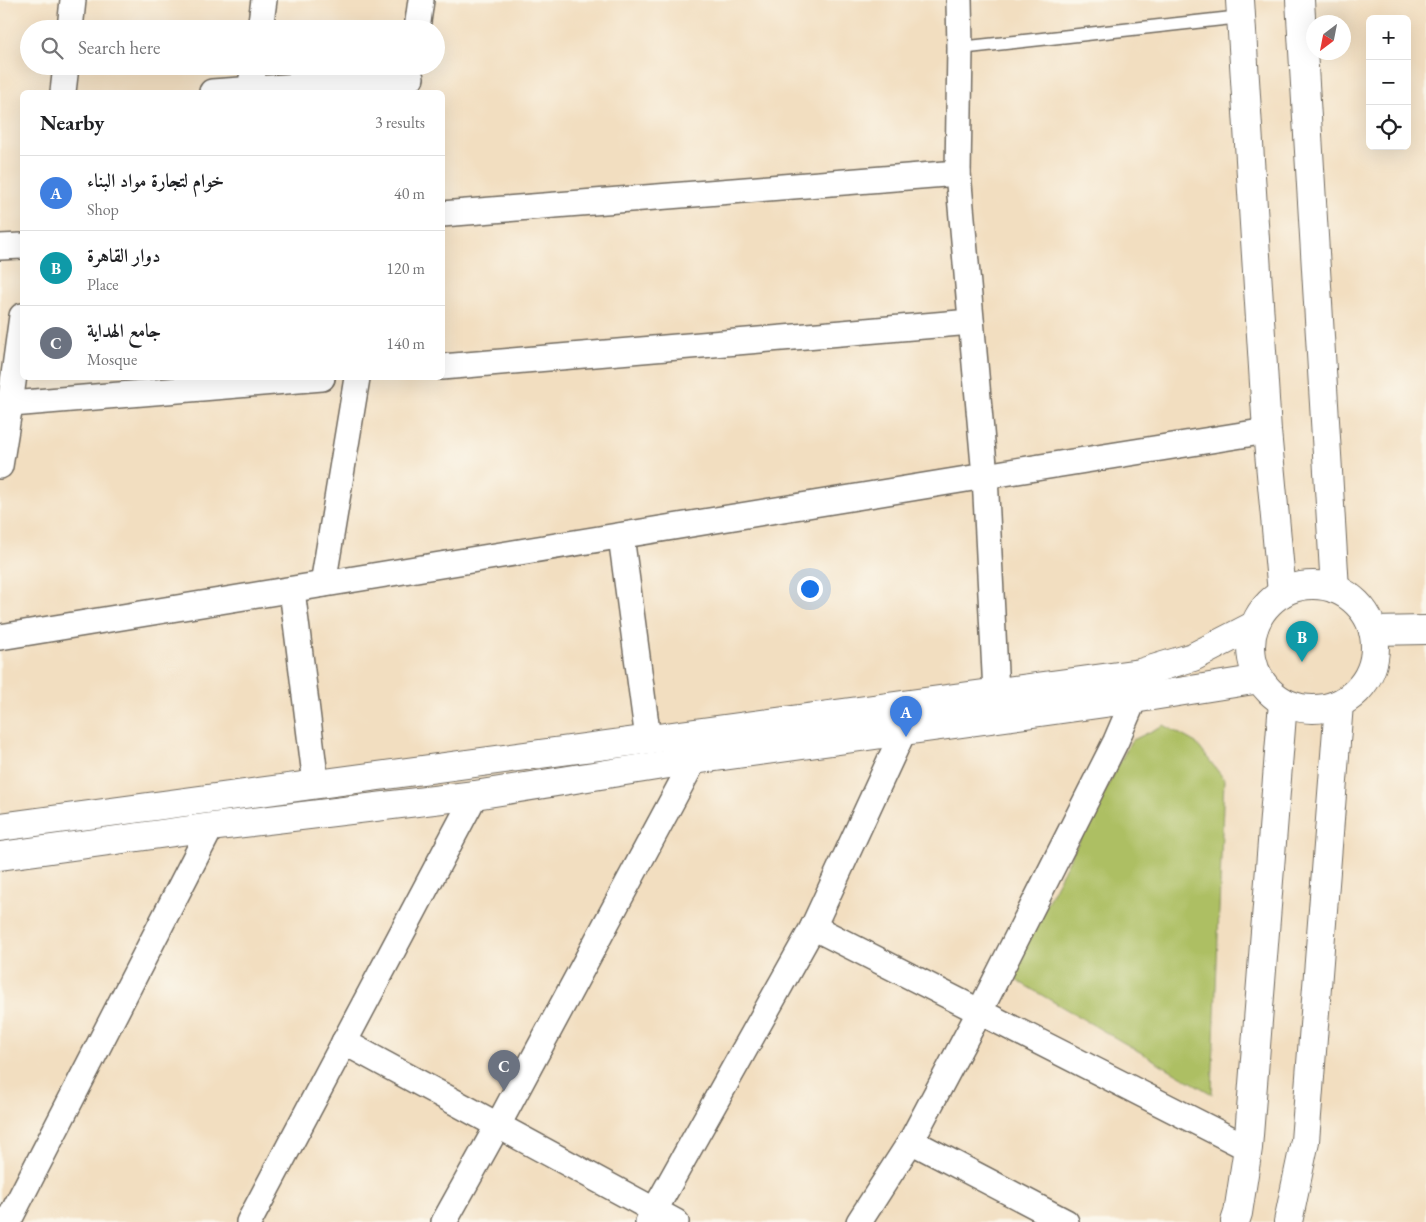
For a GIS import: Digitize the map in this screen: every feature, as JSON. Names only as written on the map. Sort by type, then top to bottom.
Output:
[{"type":"main road","points":[[1300,0],[1335,589]]},
{"type":"main road","points":[[1240,8],[1267,431],[1282,593]]},
{"type":"main road","points":[[1317,585],[1335,589],[1352,599],[1365,613],[1373,631],[1375,649],[1373,666],[1365,682],[1354,695],[1339,704],[1321,709],[1302,709],[1283,702],[1270,692],[1260,679],[1252,662],[1251,652],[1255,625],[1266,607],[1282,593],[1299,586],[1317,585]]},
{"type":"main road","points":[[0,827],[1140,673],[1193,657],[1255,625]]},
{"type":"main road","points":[[1373,631],[1426,630]]},
{"type":"main road","points":[[0,856],[211,827],[475,795],[694,760],[1134,699],[1260,679]]},
{"type":"main road","points":[[1235,1222],[1248,1148],[1283,702]]},
{"type":"main road","points":[[1288,1222],[1305,1141],[1339,704]]},
{"type":"street","points":[[71,20],[73,0]]},
{"type":"street","points":[[261,20],[264,0]]},
{"type":"street","points":[[418,20],[421,0]]},
{"type":"street","points":[[959,0],[958,173],[985,476],[996,692]]},
{"type":"street","points":[[63,90],[65,75]]},
{"type":"street","points":[[218,90],[252,78],[410,79]]},
{"type":"street","points":[[445,214],[958,173]]},
{"type":"street","points":[[0,247],[20,246]]},
{"type":"street","points":[[445,367],[971,322]]},
{"type":"street","points":[[0,466],[5,405],[20,326]]},
{"type":"street","points":[[5,405],[299,380]]},
{"type":"street","points":[[323,584],[358,380]]},
{"type":"street","points":[[0,637],[1267,431]]},
{"type":"street","points":[[621,536],[648,739]]},
{"type":"street","points":[[292,590],[316,784]]},
{"type":"street","points":[[859,1222],[911,1141],[980,1012],[1116,741],[1134,699]]},
{"type":"street","points":[[344,1042],[498,1125],[659,1218],[813,927],[903,732]]},
{"type":"street","points":[[444,1222],[694,760]]},
{"type":"street","points":[[249,1222],[475,795]]},
{"type":"street","points":[[8,1222],[211,827]]},
{"type":"street","points":[[813,927],[1248,1148]]},
{"type":"street","points":[[911,1141],[1066,1222]]},
{"type":"lane","points":[[960,48],[1240,8]]},
{"type":"green space","points":[[1164,725],[1196,743],[1224,779],[1212,1094],[1009,976],[1131,741]]},
{"type":"place","name":"دوار القاهرة","points":[[1302,662]]},
{"type":"place","name":"خوام لتجارة مواد البناء","points":[[906,737]]},
{"type":"place","name":"جامع الهداية","points":[[504,1091]]}]
